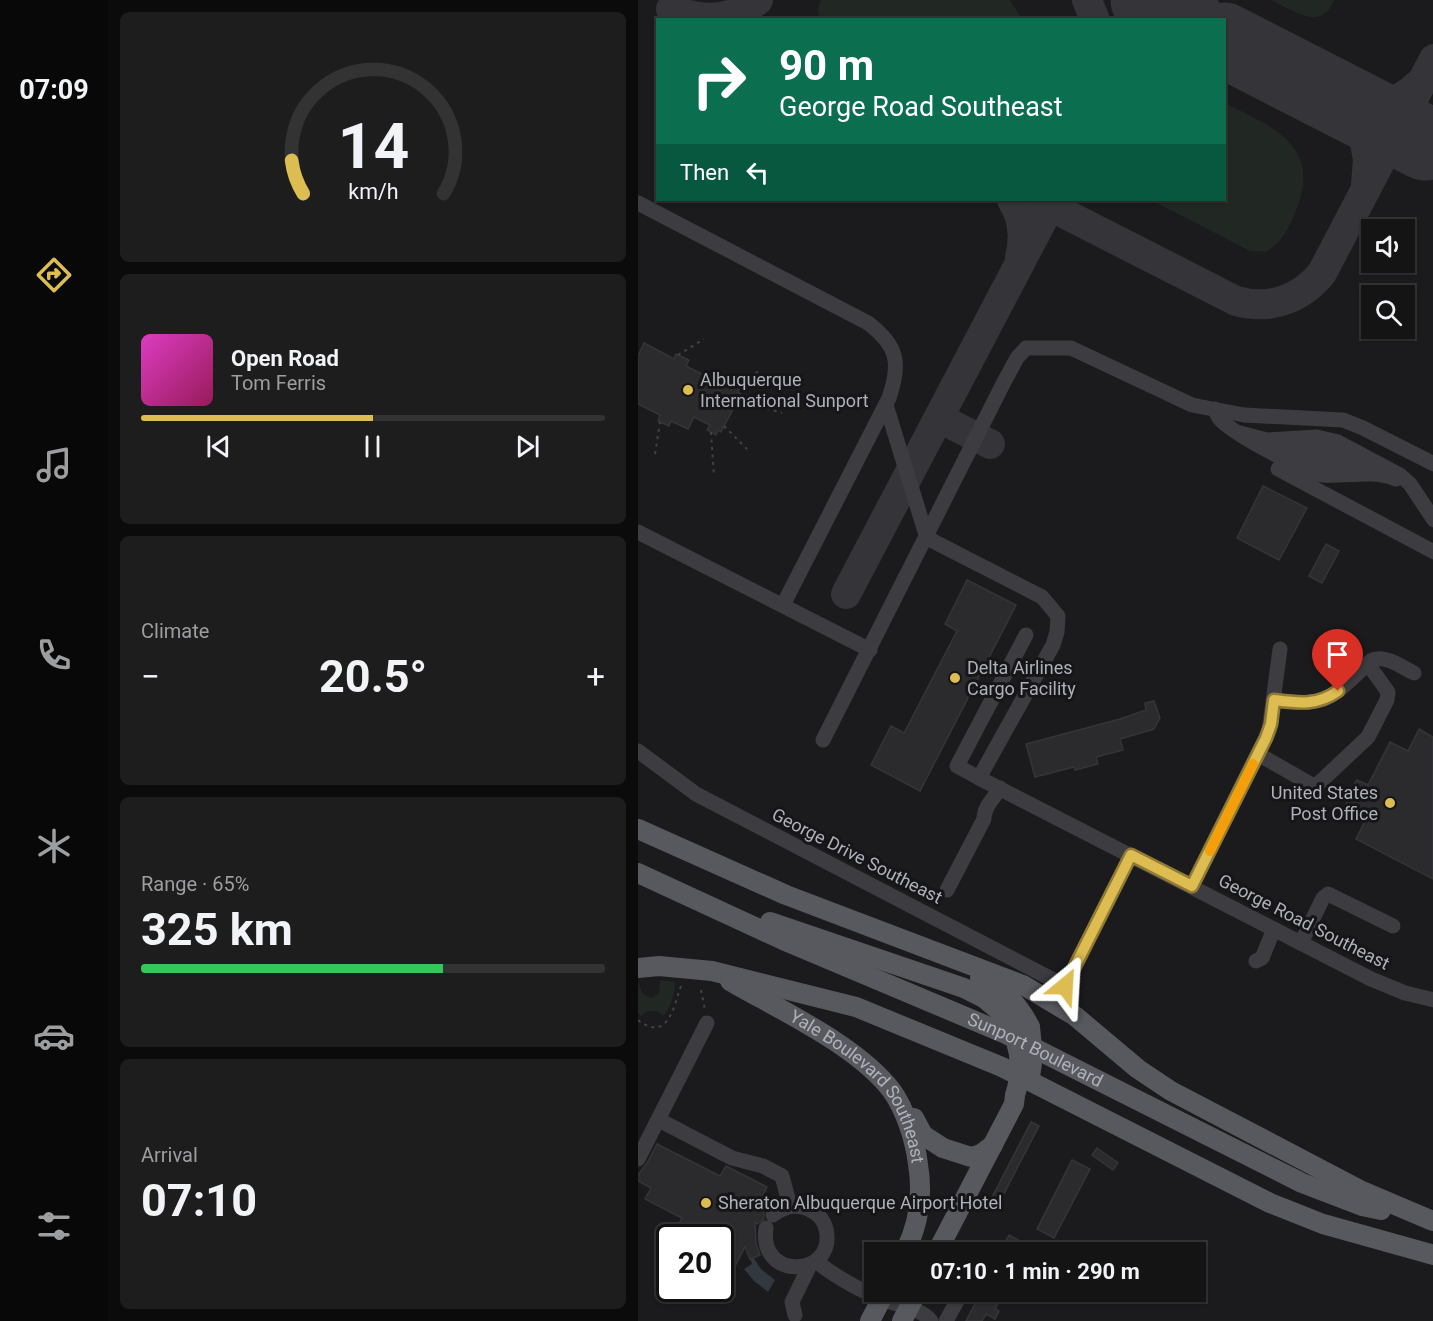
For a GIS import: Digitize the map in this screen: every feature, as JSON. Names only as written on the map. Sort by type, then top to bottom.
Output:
[{"type":"main road","points":[[638,829],[786,895],[1023,985],[1059,1005],[1091,1028],[1138,1069],[1189,1101],[1362,1191],[1433,1221]]},
{"type":"main road","name":"Sunport Boulevard","points":[[638,873],[783,940],[1006,1034],[1302,1183],[1362,1206],[1433,1221]]},
{"type":"main road","points":[[684,896],[727,907],[964,988],[984,998],[1003,1014],[1013,1033],[1020,1055],[1017,1099]]},
{"type":"main road","points":[[942,1242],[1017,1099],[1032,1068],[1033,1056],[1030,1028],[1023,1014],[1006,994],[966,970],[960,961]]},
{"type":"main road","name":"Sunport Boulevard","points":[[638,968],[659,966],[712,971],[856,1007],[1002,1068],[1270,1203],[1323,1224],[1433,1255]]},
{"type":"main road","name":"Yale Boulevard Southeast","points":[[712,971],[851,1053],[879,1076],[893,1093],[907,1122],[917,1152],[920,1176],[920,1203],[916,1226],[909,1242]]},
{"type":"main road","points":[[893,1093],[910,1110],[923,1135],[936,1145],[971,1156],[981,1154],[993,1146]]},
{"type":"main road","points":[[870,1321],[880,1302]]},
{"type":"street","points":[[638,203],[868,323],[891,345],[896,362],[895,381],[886,405],[783,605]]},
{"type":"street","points":[[823,740],[1017,358],[1026,348],[1071,348],[1193,405],[1215,410],[1244,415],[1343,420],[1433,464]]},
{"type":"street","points":[[886,405],[927,538],[1042,597],[1058,616],[1053,645],[979,778]]},
{"type":"street","points":[[1215,410],[1219,418],[1264,448],[1284,465],[1433,552]]},
{"type":"street","points":[[1240,433],[1267,440],[1317,437],[1328,439],[1362,454],[1406,479],[1433,520]]},
{"type":"street","points":[[1264,448],[1291,451],[1341,450],[1362,454]]},
{"type":"street","points":[[1284,465],[1366,464],[1394,471]]},
{"type":"street","points":[[1284,465],[1319,474],[1389,476],[1414,490]]},
{"type":"street","points":[[638,532],[870,650]]},
{"type":"street","name":"George Road Southeast","points":[[1026,635],[957,766],[979,778],[996,794],[1131,855],[1192,886],[1272,933],[1301,943],[1388,987],[1433,1000]]},
{"type":"street","points":[[1192,886],[1269,730],[1280,649]]},
{"type":"street","points":[[1274,700],[1306,704],[1324,700],[1377,658],[1383,658],[1414,673]]},
{"type":"street","points":[[1258,754],[1312,785],[1318,784],[1368,737],[1387,700],[1388,692],[1368,664]]},
{"type":"street","name":"George Drive Southeast","points":[[638,751],[696,794],[1065,986],[1131,855]]},
{"type":"street","points":[[947,890],[984,819],[988,804],[996,794]]},
{"type":"street","points":[[638,880],[684,896]]},
{"type":"street","points":[[1301,943],[1323,898],[1328,894],[1393,926]]},
{"type":"street","points":[[638,1159],[659,1120],[706,1018]]},
{"type":"street","points":[[659,1120],[732,1158],[763,1166],[782,1176],[790,1206]]},
{"type":"street","points":[[795,1315],[792,1302],[813,1263],[826,1245],[827,1231],[821,1218],[810,1209],[790,1206],[770,1222],[766,1244],[768,1251],[779,1263],[794,1268],[813,1263],[838,1277],[864,1287]]},
{"type":"street","points":[[909,1307],[939,1321],[957,1302]]},
{"type":"path","points":[[678,355],[704,339]]},
{"type":"path","points":[[736,385],[761,370]]},
{"type":"path","points":[[738,399],[782,413]]},
{"type":"path","points":[[655,454],[660,422]]},
{"type":"path","points":[[724,426],[747,449]]},
{"type":"path","points":[[711,432],[714,477]]},
{"type":"path","points":[[638,1020],[651,1028],[658,1028],[664,1024],[675,1007],[682,983]]},
{"type":"path","points":[[701,990],[706,1018]]},
{"type":"shaded area","points":[[821,0],[1010,0],[1021,18],[819,18],[818,8]]},
{"type":"shaded area","points":[[1271,0],[1334,0],[1328,10],[1314,17],[1297,13]]},
{"type":"shaded area","points":[[1226,104],[1260,121],[1289,142],[1298,154],[1303,170],[1302,188],[1296,211],[1281,240],[1266,252],[1250,251],[1153,201],[1226,201]]},
{"type":"shaded area","points":[[660,980],[675,982],[669,1008],[664,1016],[652,1011],[641,1016],[638,1013],[638,981],[642,993],[651,998],[659,993]]},
{"type":"shaded area","points":[[753,1257],[761,1269],[775,1280],[768,1292],[744,1269],[752,1264],[750,1259]]},
{"type":"building","name":"Albuquerque International Sunport","points":[[644,343],[674,359],[676,354],[689,360],[686,366],[723,385],[726,379],[740,387],[738,392],[741,394],[721,432],[718,430],[716,435],[707,430],[710,425],[694,417],[688,429],[671,421],[669,426],[658,421],[660,415],[638,404],[638,356]]},
{"type":"building","points":[[1263,486],[1307,508],[1279,560],[1237,538]]},
{"type":"building","points":[[1326,544],[1339,551],[1322,583],[1309,576]]},
{"type":"building","name":"Delta Airlines Cargo Facility","points":[[967,580],[1016,605],[920,791],[871,765],[891,726],[904,733],[957,631],[945,624]]},
{"type":"building","points":[[1154,701],[1160,718],[1154,729],[1120,739],[1123,750],[1096,757],[1098,764],[1075,770],[1074,767],[1035,777],[1026,744],[1120,719],[1146,710],[1145,703]]},
{"type":"building","name":"United States Post Office","points":[[1419,729],[1433,737],[1433,879],[1356,839],[1365,821],[1343,809],[1349,798],[1346,796],[1357,780],[1368,785],[1390,742],[1408,751]]},
{"type":"building","points":[[1031,1122],[1039,1126],[995,1211],[987,1207]]},
{"type":"building","name":"Sheraton Albuquerque Airport Hotel","points":[[657,1144],[720,1176],[726,1166],[767,1187],[757,1207],[764,1211],[764,1219],[757,1224],[755,1222],[756,1243],[760,1255],[750,1259],[745,1247],[734,1268],[734,1224],[679,1224],[682,1218],[645,1199],[651,1188],[638,1181],[638,1175]]},
{"type":"building","points":[[1097,1148],[1118,1163],[1113,1170],[1092,1155]]},
{"type":"building","points":[[1072,1160],[1090,1169],[1054,1238],[1037,1229]]},
{"type":"building","points":[[1009,1235],[1021,1242],[1005,1242]]},
{"type":"building","points":[[976,1302],[999,1302],[995,1309],[999,1311],[995,1319],[986,1314],[982,1321],[966,1321]]},
{"type":"taxiway","points":[[671,9],[693,16],[716,18],[737,13],[758,0]]},
{"type":"taxiway","points":[[1087,0],[1094,18]]},
{"type":"taxiway","points":[[1138,18],[1146,0]]},
{"type":"taxiway","points":[[1226,41],[1336,97],[1356,123],[1365,143],[1368,159],[1366,185]]},
{"type":"taxiway","points":[[1040,201],[1236,301],[1260,304],[1283,300],[1304,290],[1322,273],[1434,59]]},
{"type":"taxiway","points":[[1336,97],[1360,103],[1382,104],[1401,97],[1421,82]]},
{"type":"taxiway","points":[[1013,201],[1019,213],[1022,227],[1020,257]]},
{"type":"taxiway","points":[[846,594],[1052,201]]},
{"type":"taxiway","points":[[939,418],[990,444]]},
{"type":"runway","points":[[1148,0],[1182,18]]},
{"type":"runway","points":[[1226,41],[1425,143]]},
{"type":"slow traffic","points":[[1210,851],[1253,764]]},
{"type":"place","name":"Albuquerque International Sunport","points":[[688,390]]},
{"type":"place","name":"Delta Airlines Cargo Facility","points":[[955,678]]},
{"type":"place","name":"United States Post Office","points":[[1390,803]]},
{"type":"place","name":"Sheraton Albuquerque Airport Hotel","points":[[706,1203]]},
{"type":"route","points":[[1065,986],[1131,855],[1192,886],[1266,738],[1271,724],[1274,700],[1314,703],[1338,691]]}]
